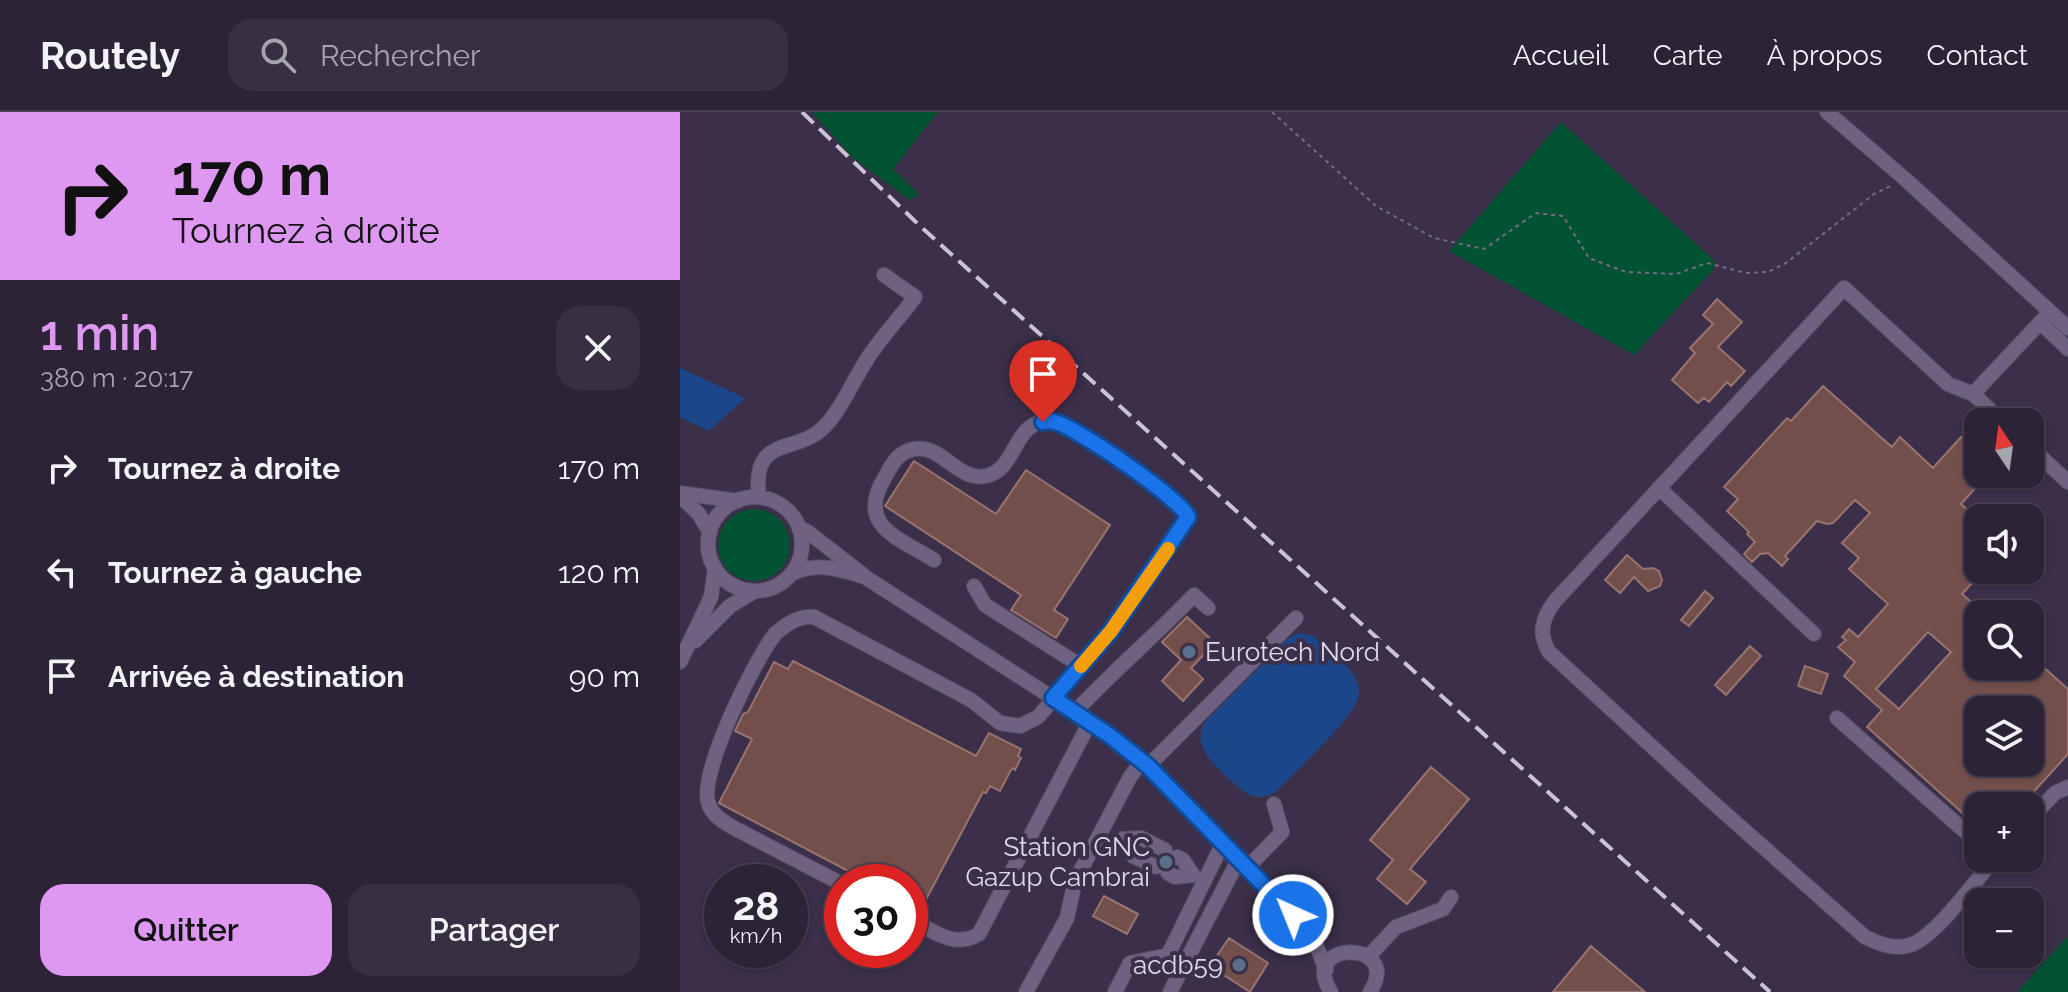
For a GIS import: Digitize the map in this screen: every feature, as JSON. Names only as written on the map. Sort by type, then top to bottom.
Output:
[{"type":"street","points":[[1827,112],[1905,179],[2045,317],[2068,349]]},
{"type":"street","points":[[759,497],[759,475],[766,457],[821,430],[868,358],[915,297],[884,275]]},
{"type":"street","points":[[1983,872],[1928,934],[1912,944],[1898,947],[1882,945],[1865,937],[1549,652],[1542,634],[1546,612],[1844,288],[1948,384],[1973,394],[1988,408]]},
{"type":"street","points":[[2045,317],[2068,328]]},
{"type":"street","points":[[1973,394],[2045,317]]},
{"type":"street","points":[[824,875],[734,828],[710,808],[707,794],[709,781],[724,732],[772,638],[790,623],[810,616],[971,700],[1007,725],[1020,726],[1038,717],[1111,631],[1188,519],[1184,509],[1144,478],[1062,424],[1038,422],[1030,428],[1002,468],[989,475],[970,474],[929,450],[908,451],[896,458],[875,493],[875,514],[888,531],[934,560]]},
{"type":"street","points":[[2044,460],[2068,482]]},
{"type":"street","points":[[1659,488],[1814,634]]},
{"type":"street","points":[[680,494],[738,501],[759,497],[779,504],[795,519],[799,528],[802,551],[793,573]]},
{"type":"street","points":[[680,494],[699,514],[710,533]]},
{"type":"street","points":[[738,501],[720,513],[710,533],[709,551],[715,568],[732,585],[755,591]]},
{"type":"street","points":[[799,528],[849,562],[865,577],[1090,722],[1145,764],[1313,937],[1331,992]]},
{"type":"street","points":[[689,647],[730,606],[755,591],[776,586],[806,567],[824,566],[865,577]]},
{"type":"street","points":[[680,662],[711,597],[715,568]]},
{"type":"street","points":[[974,586],[985,605],[1081,666]]},
{"type":"street","points":[[1075,712],[1108,676],[1151,639],[1194,595],[1208,608]]},
{"type":"street","points":[[1026,992],[1067,918],[1075,881],[1130,777],[1296,618]]},
{"type":"street","points":[[1837,718],[1964,831]]},
{"type":"street","points":[[928,928],[950,940],[969,941],[979,934],[1090,722]]},
{"type":"street","points":[[2044,804],[2055,793],[2068,787]]},
{"type":"street","points":[[1170,992],[1243,863],[1282,832],[1274,804]]},
{"type":"street","points":[[1103,826],[1166,862],[1183,860],[1199,878]]},
{"type":"street","points":[[1115,992],[1130,963],[1168,955],[1199,878],[1223,843]]},
{"type":"street","points":[[1368,957],[1396,927],[1443,909],[1451,897]]},
{"type":"street","points":[[1313,937],[1368,957],[1376,974],[1370,992]]},
{"type":"street","points":[[1326,970],[1333,957],[1347,951]]},
{"type":"path","points":[[1272,112],[1376,206],[1434,238],[1484,249],[1536,213],[1563,216],[1589,258],[1626,272],[1676,274],[1707,263],[1746,273],[1768,272],[1786,263],[1874,194],[1905,179]]},
{"type":"green space","points":[[812,112],[938,112],[893,169],[919,194],[910,200],[853,158]]},
{"type":"green space","points":[[1561,122],[1715,261],[1713,270],[1634,355],[1449,251]]},
{"type":"green space","points":[[754,509],[774,515],[784,525],[790,545],[784,565],[774,575],[754,581],[734,575],[724,565],[718,545],[724,525],[734,515]]},
{"type":"green space","points":[[2068,936],[2068,992],[2017,992],[2039,968],[2044,968],[2044,962]]},
{"type":"water","points":[[680,368],[745,398],[709,431],[680,417]]},
{"type":"water","points":[[1298,633],[1315,638],[1344,662],[1355,677],[1359,695],[1343,722],[1277,791],[1263,797],[1253,796],[1239,788],[1210,759],[1202,745],[1202,730],[1205,722],[1286,640]]},
{"type":"building","points":[[1717,299],[1742,322],[1718,347],[1745,371],[1731,386],[1727,382],[1709,402],[1704,398],[1698,403],[1672,380],[1695,353],[1690,348],[1713,324],[1703,315]]},
{"type":"building","points":[[1823,386],[1892,447],[1900,437],[1933,468],[1961,437],[1964,440],[1964,488],[1975,488],[1961,504],[1964,507],[1964,584],[1971,584],[1962,594],[1969,600],[1964,600],[1964,680],[2044,680],[2044,668],[2068,689],[2068,754],[2034,792],[1964,792],[1964,814],[1867,727],[1882,710],[1844,676],[1855,662],[1838,647],[1846,640],[1842,637],[1849,629],[1858,637],[1888,604],[1849,569],[1859,558],[1842,543],[1870,513],[1855,500],[1833,523],[1817,521],[1785,556],[1788,559],[1782,566],[1768,553],[1760,554],[1752,562],[1744,554],[1755,542],[1727,511],[1738,499],[1724,487],[1787,418],[1791,421]],"holes":[[[1928,632],[1951,652],[1899,709],[1876,689]]]},
{"type":"building","points":[[914,461],[996,514],[1026,470],[1110,525],[1054,610],[1068,619],[1056,638],[1011,610],[1021,595],[885,506]]},
{"type":"building","points":[[1627,555],[1643,569],[1659,571],[1660,586],[1648,591],[1634,577],[1620,593],[1605,580]]},
{"type":"building","points":[[1705,591],[1713,598],[1689,626],[1681,620]]},
{"type":"building","name":"Eurotech Nord","points":[[1187,617],[1215,643],[1191,668],[1203,679],[1183,701],[1162,681],[1181,660],[1162,642]]},
{"type":"building","points":[[1750,646],[1761,656],[1726,695],[1715,685]]},
{"type":"building","points":[[793,661],[976,756],[989,733],[1021,749],[1018,756],[1021,758],[1015,770],[1012,768],[1000,791],[990,786],[986,793],[983,792],[928,896],[928,864],[835,864],[719,803],[752,739],[735,731],[743,714],[748,712],[774,662],[788,669]]},
{"type":"building","points":[[1805,666],[1828,674],[1821,694],[1798,686]]},
{"type":"building","points":[[1431,767],[1469,799],[1410,869],[1426,882],[1407,904],[1377,879],[1393,860],[1370,840]]},
{"type":"building","points":[[1104,896],[1138,914],[1127,934],[1093,916]]},
{"type":"building","name":"acdb59","points":[[1229,938],[1268,963],[1250,992],[1210,966]]},
{"type":"building","points":[[1591,946],[1645,992],[1553,992]]},
{"type":"tunnel","points":[[1160,858],[1172,865]]},
{"type":"railway","points":[[802,112],[920,226],[1770,992]]},
{"type":"slow traffic","points":[[1081,666],[1111,631],[1168,549]]},
{"type":"place","name":"Eurotech Nord","points":[[1189,652]]},
{"type":"place","name":"Station GNC Gazup Cambrai","points":[[1166,862]]},
{"type":"place","name":"acdb59","points":[[1239,965]]},
{"type":"route","points":[[1043,422],[1062,424],[1144,478],[1188,514],[1186,522],[1111,631],[1053,698],[1109,735],[1148,766],[1293,915]]}]
